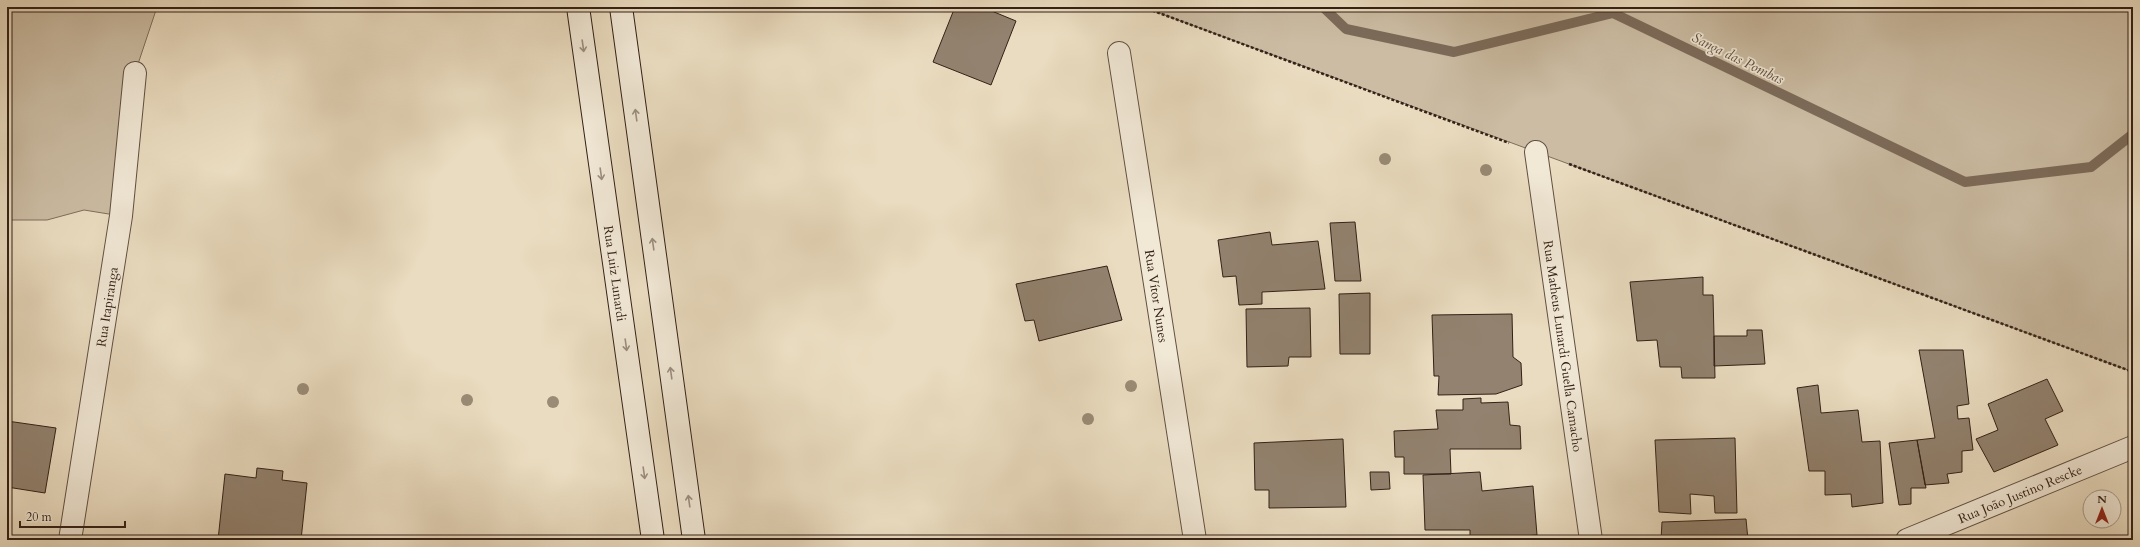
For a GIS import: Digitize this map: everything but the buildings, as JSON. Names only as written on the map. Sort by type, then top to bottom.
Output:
[{"type":"street","name":"Rua Luiz Lunardi","points":[[578,7],[654,540]]},
{"type":"street","points":[[621,7],[694,540]]},
{"type":"street","name":"Rua Vítor Nunes","points":[[1119,53],[1195,540]]},
{"type":"street","name":"Rua Itapiranga","points":[[70,540],[121,216],[135,73]]},
{"type":"street","name":"Rua Matheus Lunardi Guella Camacho","points":[[1536,152],[1591,540]]},
{"type":"street","name":"Rua João Justino Rescke","points":[[1908,540],[2133,447]]},
{"type":"path","points":[[1143,7],[2133,372]]},
{"type":"shaded area","points":[[12,7],[157,7],[135,73],[121,216],[84,210],[47,220],[10,220],[7,218],[7,21]]},
{"type":"shaded area","points":[[1143,7],[2133,7],[2133,372]]},
{"type":"waterway","name":"Sanga das Pombas","points":[[1323,7],[1346,29],[1454,52],[1613,13],[1965,182],[2091,167],[2133,134]]}]
